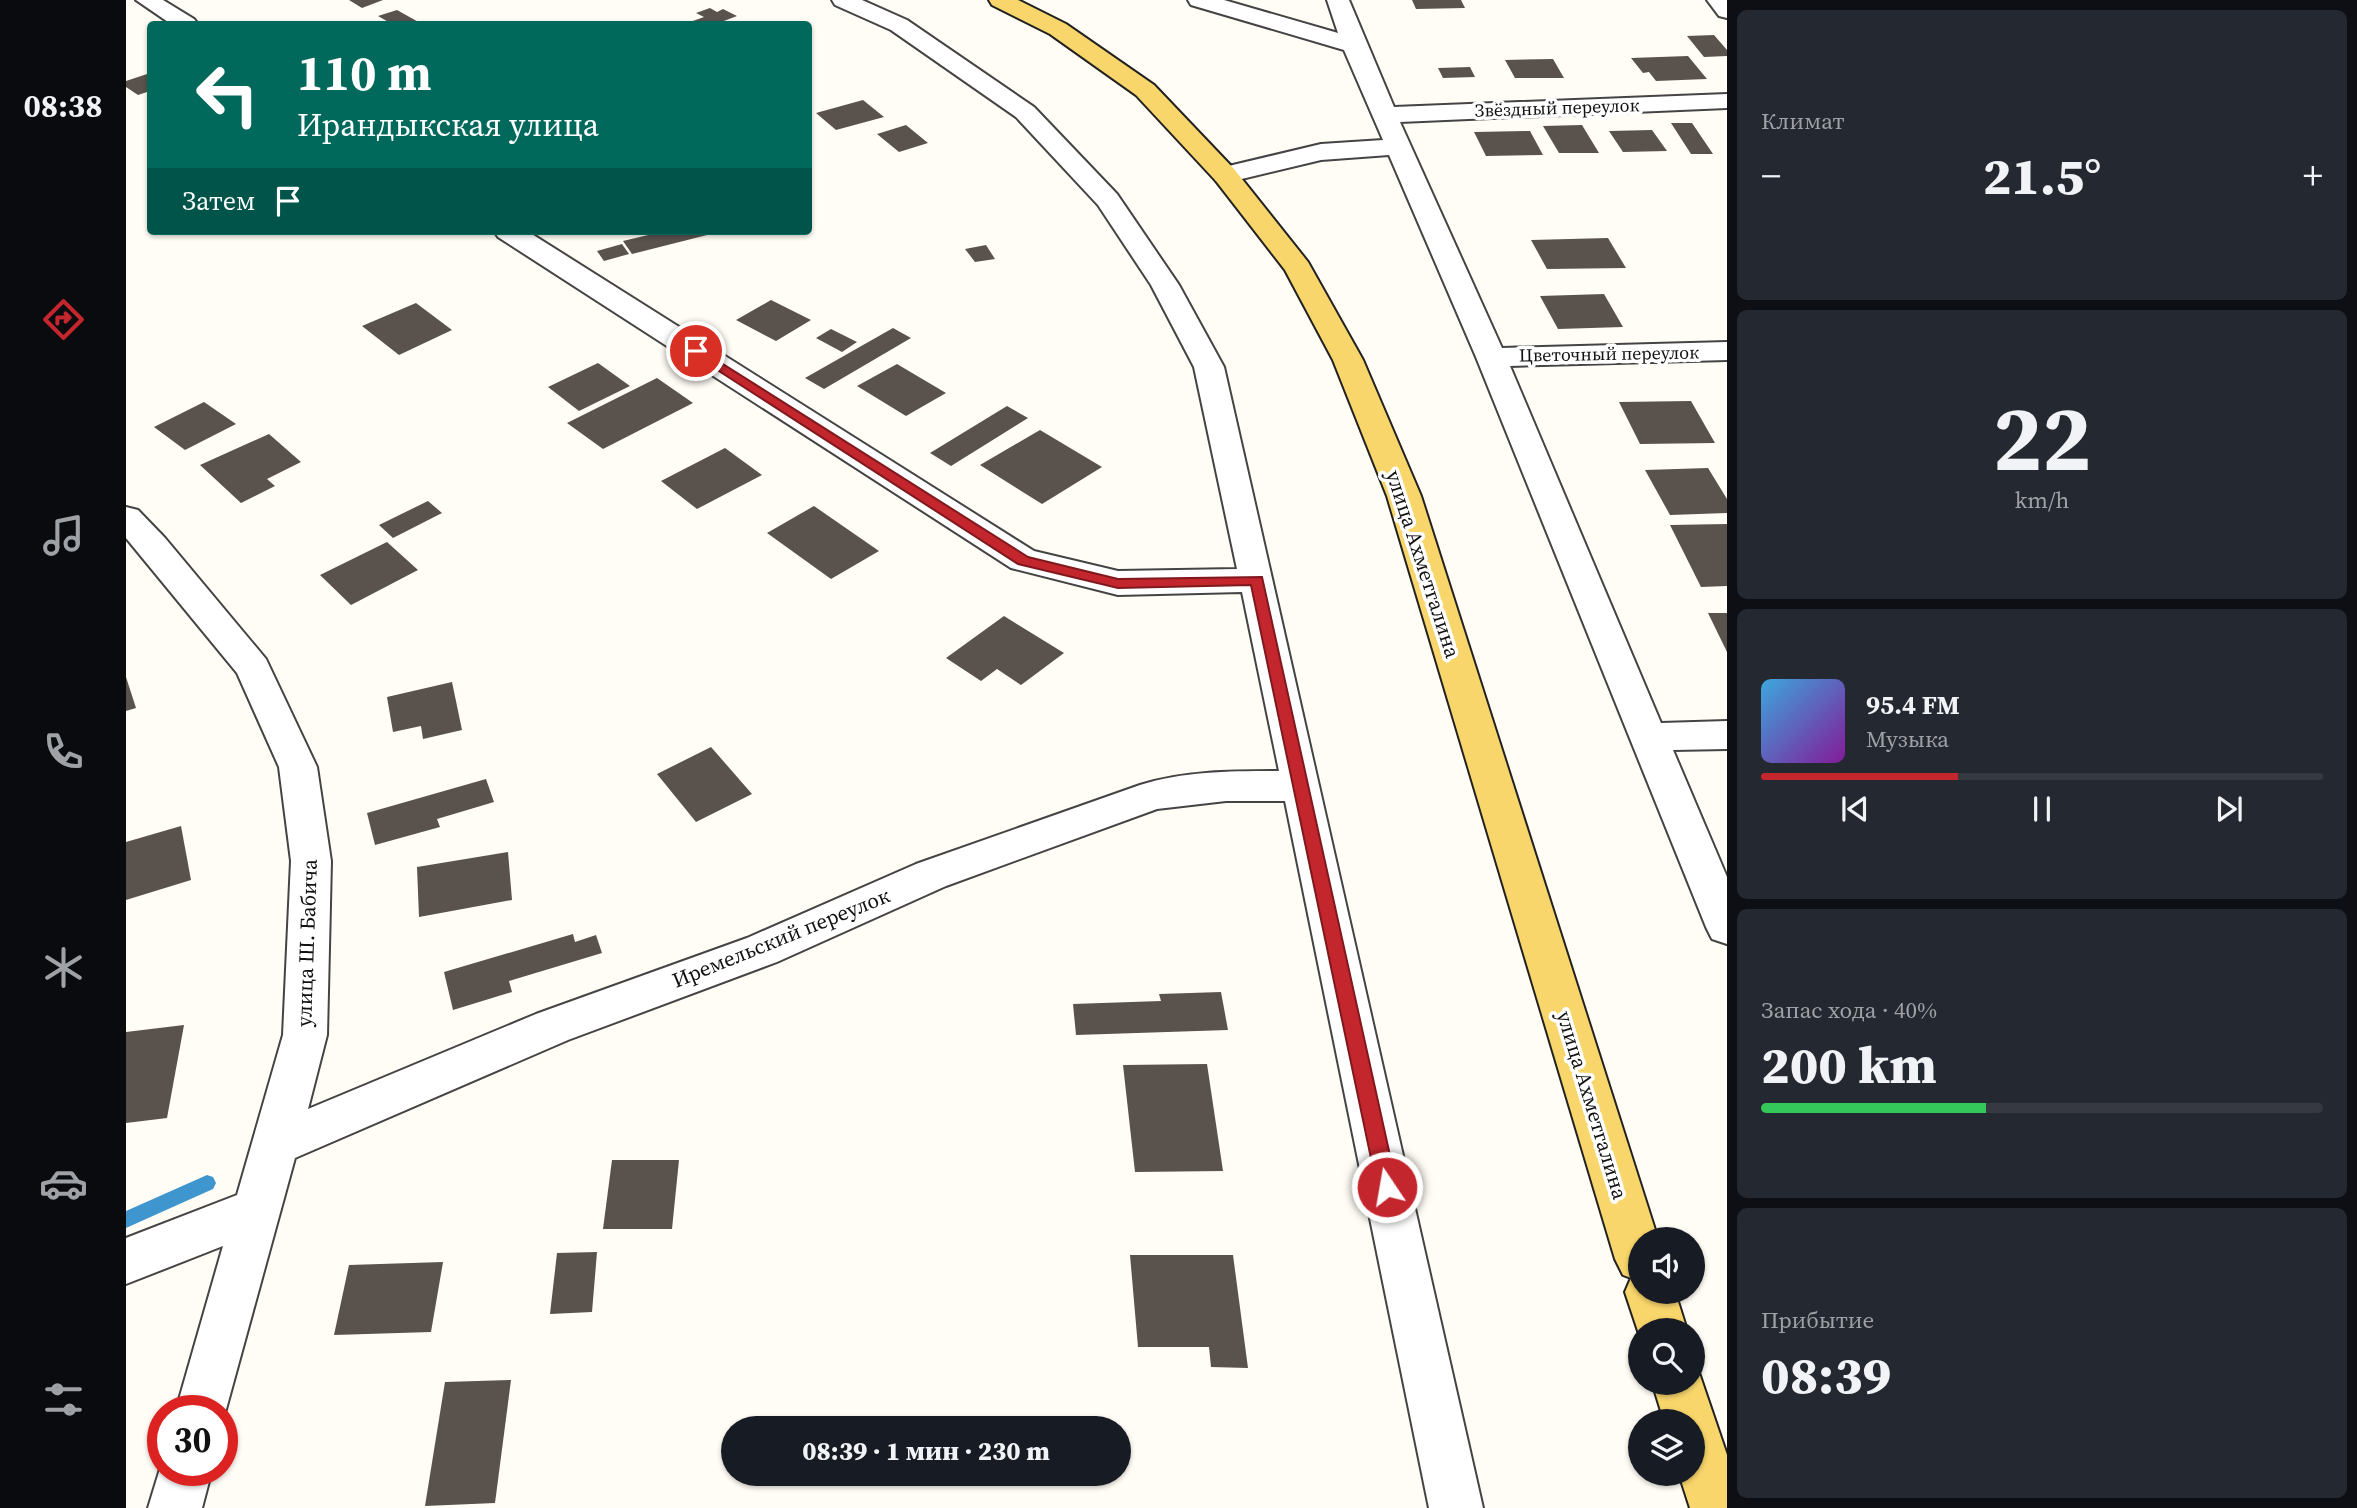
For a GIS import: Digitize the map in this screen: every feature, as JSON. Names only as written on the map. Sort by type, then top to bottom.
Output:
[{"type":"main road","name":"улица Ахметгалина","points":[[1000,0],[1058,29],[1145,90],[1225,175],[1298,268],[1348,360],[1404,496],[1630,1227]]},
{"type":"main road","points":[[1705,1470],[1717,1508]]},
{"type":"street","points":[[843,0],[899,25],[1025,111],[1108,200],[1165,285],[1209,367],[1455,1508]]},
{"type":"street","points":[[1199,0],[1354,45]]},
{"type":"street","points":[[1338,0],[1354,45],[1387,115],[1397,147],[1491,356],[1727,927]]},
{"type":"street","points":[[1718,0],[1727,11]]},
{"type":"street","points":[[126,12],[155,1],[182,21]]},
{"type":"street","name":"Звёздный переулок","points":[[1387,115],[1727,101]]},
{"type":"street","points":[[1225,175],[1321,152],[1397,147]]},
{"type":"street","points":[[514,235],[1023,560],[1118,583],[1257,580]]},
{"type":"street","name":"Цветочный переулок","points":[[1491,356],[1727,351]]},
{"type":"street","name":"улица Ш. Бабича","points":[[126,518],[153,546],[253,668],[298,767],[311,861],[304,1035],[206,1395]]},
{"type":"street","points":[[1647,737],[1727,735]]},
{"type":"street","name":"Иремельский переулок","points":[[274,1145],[552,1027],[762,950],[931,874],[1154,795],[1226,786],[1301,786]]},
{"type":"street","points":[[126,1261],[257,1210]]},
{"type":"street","points":[[175,1508],[181,1486]]},
{"type":"building","points":[[349,0],[383,0],[362,8]]},
{"type":"building","points":[[1412,0],[1461,0],[1465,8],[1416,9]]},
{"type":"building","points":[[710,8],[717,12],[723,9],[737,16],[724,21],[693,21],[704,17],[696,13]]},
{"type":"building","points":[[397,10],[417,21],[387,21],[378,16]]},
{"type":"building","points":[[1714,35],[1727,50],[1727,56],[1704,57],[1687,36]]},
{"type":"building","points":[[1688,56],[1707,79],[1656,81],[1649,72],[1643,73],[1631,58]]},
{"type":"building","points":[[1553,59],[1564,78],[1515,78],[1505,60]]},
{"type":"building","points":[[1470,67],[1475,77],[1443,78],[1438,68]]},
{"type":"building","points":[[147,74],[147,92],[138,95],[126,87],[126,81]]},
{"type":"building","points":[[863,100],[884,117],[836,130],[816,113]]},
{"type":"building","points":[[1671,123],[1692,123],[1713,154],[1691,154]]},
{"type":"building","points":[[906,125],[928,143],[899,152],[877,134]]},
{"type":"building","points":[[1582,125],[1599,153],[1559,153],[1543,126]]},
{"type":"building","points":[[1652,130],[1667,151],[1623,152],[1609,131]]},
{"type":"building","points":[[1530,131],[1543,155],[1486,156],[1474,132]]},
{"type":"building","points":[[648,235],[707,235],[632,254],[623,241]]},
{"type":"building","points":[[1608,238],[1626,268],[1547,269],[1531,240]]},
{"type":"building","points":[[622,244],[629,254],[604,261],[597,251]]},
{"type":"building","points":[[986,245],[995,259],[975,262],[965,249]]},
{"type":"building","points":[[1604,294],[1623,327],[1558,329],[1540,296]]},
{"type":"building","points":[[771,300],[811,320],[776,341],[736,320]]},
{"type":"building","points":[[416,303],[452,330],[399,355],[362,326]]},
{"type":"building","points":[[893,328],[911,338],[824,389],[805,378]]},
{"type":"building","points":[[831,329],[857,342],[842,352],[816,338]]},
{"type":"building","points":[[598,363],[630,386],[579,411],[548,387]]},
{"type":"building","points":[[897,364],[946,393],[906,416],[857,386]]},
{"type":"building","points":[[657,378],[693,403],[603,449],[567,423]]},
{"type":"building","points":[[1691,401],[1715,443],[1640,444],[1619,402]]},
{"type":"building","points":[[204,402],[236,424],[185,450],[154,427]]},
{"type":"building","points":[[1007,406],[1028,418],[951,466],[930,453]]},
{"type":"building","points":[[1040,430],[1102,467],[1042,504],[980,465]]},
{"type":"building","points":[[269,434],[301,462],[267,479],[275,486],[241,503],[200,465]]},
{"type":"building","points":[[725,448],[762,475],[697,509],[661,481]]},
{"type":"building","points":[[1708,468],[1727,499],[1727,513],[1670,515],[1645,470]]},
{"type":"building","points":[[428,501],[442,513],[393,538],[379,525]]},
{"type":"building","points":[[814,506],[879,551],[831,579],[767,533]]},
{"type":"building","points":[[1727,524],[1727,586],[1701,587],[1670,525]]},
{"type":"building","points":[[387,542],[418,570],[351,605],[320,575]]},
{"type":"building","points":[[1708,613],[1727,613],[1727,652]]},
{"type":"building","points":[[1004,616],[1064,653],[1021,685],[997,669],[981,681],[946,658]]},
{"type":"building","points":[[126,677],[136,708],[126,711]]},
{"type":"building","points":[[452,682],[462,730],[423,739],[421,726],[393,732],[387,697]]},
{"type":"building","points":[[711,747],[752,794],[696,822],[657,774]]},
{"type":"building","points":[[486,779],[494,802],[437,819],[440,827],[375,845],[367,813]]},
{"type":"building","points":[[181,826],[191,880],[126,900],[126,842]]},
{"type":"building","points":[[508,852],[512,900],[419,917],[417,867]]},
{"type":"building","points":[[573,934],[575,942],[596,935],[602,953],[509,981],[512,992],[453,1010],[444,972]]},
{"type":"building","points":[[1221,992],[1228,1030],[1076,1035],[1073,1004],[1161,1001],[1159,994]]},
{"type":"building","points":[[184,1025],[167,1118],[126,1123],[126,1032]]},
{"type":"building","points":[[1207,1064],[1223,1171],[1135,1172],[1123,1065]]},
{"type":"building","points":[[612,1160],[679,1160],[672,1229],[603,1229]]},
{"type":"building","points":[[597,1252],[592,1312],[550,1314],[557,1253]]},
{"type":"building","points":[[1130,1255],[1233,1255],[1248,1368],[1211,1367],[1209,1347],[1138,1347]]},
{"type":"building","points":[[443,1262],[431,1332],[334,1335],[349,1265]]},
{"type":"building","points":[[511,1380],[495,1503],[425,1506],[445,1382]]},
{"type":"waterway","points":[[126,1220],[207,1183]]},
{"type":"route","points":[[696,351],[1023,560],[1118,583],[1257,580],[1387,1187]]}]
